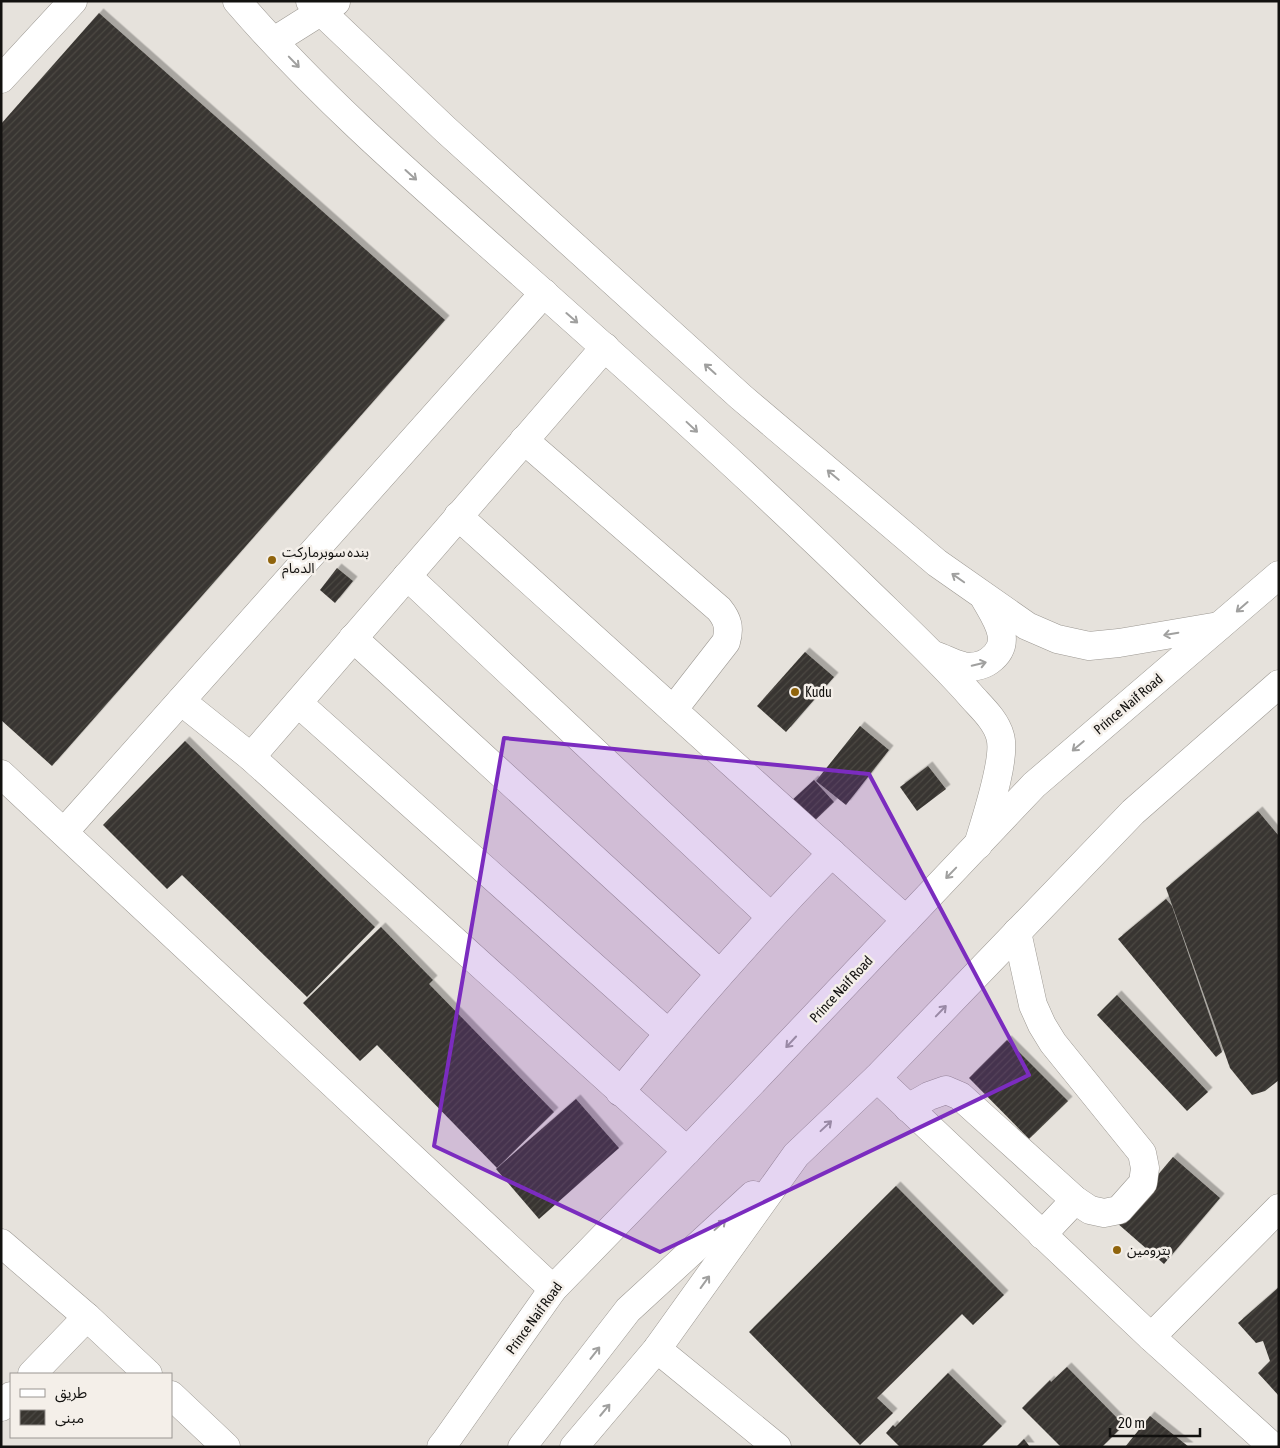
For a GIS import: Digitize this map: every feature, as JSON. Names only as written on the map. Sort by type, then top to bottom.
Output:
[{"type":"street","points":[[1,79],[73,1]]},
{"type":"street","points":[[237,1],[357,127],[605,347],[839,564],[947,668],[990,717],[1001,737],[1000,760],[994,790],[978,845]]},
{"type":"street","points":[[274,41],[322,4],[446,130],[741,397],[937,563],[1027,626],[1057,640],[1089,646],[1119,643],[1219,626]]},
{"type":"street","points":[[64,832],[544,293]]},
{"type":"street","points":[[251,757],[605,347]]},
{"type":"street","points":[[524,440],[719,609],[726,618],[729,631],[726,642],[674,710]]},
{"type":"street","points":[[458,516],[906,920]]},
{"type":"street","name":"Prince Naif Road","points":[[443,1445],[553,1289],[687,1151],[1034,784],[1279,575]]},
{"type":"street","points":[[407,576],[770,916]]},
{"type":"street","points":[[933,655],[964,667],[983,666],[997,655],[1002,642],[1000,624],[984,596]]},
{"type":"street","points":[[353,638],[719,973]]},
{"type":"street","points":[[522,1447],[628,1310],[877,1078],[1133,812],[1279,684]]},
{"type":"street","points":[[181,701],[251,757],[687,1151]]},
{"type":"street","points":[[298,703],[668,1032]]},
{"type":"street","points":[[1,774],[553,1289]]},
{"type":"street","points":[[620,1092],[719,973],[770,916],[832,852]]},
{"type":"street","points":[[908,1108],[928,1096],[946,1090],[960,1096],[1075,1200],[1090,1210],[1104,1213],[1119,1210],[1143,1183],[1145,1168],[1142,1152],[1052,1043],[1042,1025],[1033,1005],[1017,932]]},
{"type":"street","points":[[877,1078],[1151,1337],[1273,1447]]},
{"type":"street","points":[[574,1447],[657,1349],[796,1155]]},
{"type":"street","points":[[1042,1235],[1075,1200]]},
{"type":"street","points":[[1151,1337],[1279,1208]]},
{"type":"street","points":[[1,1243],[87,1317],[147,1373]]},
{"type":"street","points":[[33,1373],[87,1317]]},
{"type":"street","points":[[657,1349],[777,1447]]},
{"type":"street","points":[[1,1407],[10,1397]]},
{"type":"street","points":[[172,1397],[226,1447]]},
{"type":"highlighted area","points":[[504,738],[869,774],[1029,1075],[660,1252],[434,1146]]},
{"type":"building","points":[[99,13],[445,320],[52,766],[1,720],[1,124]]},
{"type":"building","points":[[337,568],[353,581],[335,603],[320,590]]},
{"type":"building","name":"Kudu","points":[[805,652],[834,677],[786,732],[757,706]]},
{"type":"building","points":[[860,726],[889,750],[846,805],[816,781]]},
{"type":"building","points":[[185,741],[375,927],[307,997],[182,875],[167,889],[103,825]]},
{"type":"building","points":[[928,766],[946,789],[917,811],[900,787]]},
{"type":"building","points":[[814,780],[834,802],[808,827],[788,804]]},
{"type":"building","points":[[1258,811],[1279,836],[1279,1080],[1265,1091],[1252,1095],[1230,1068],[1166,888]]},
{"type":"building","points":[[1166,899],[1172,906],[1222,1052],[1216,1057],[1118,939]]},
{"type":"building","points":[[381,927],[433,980],[429,984],[554,1112],[497,1168],[377,1045],[360,1061],[303,1003]]},
{"type":"building","points":[[1117,995],[1208,1092],[1187,1111],[1097,1015]]},
{"type":"building","points":[[1007,1040],[1068,1101],[1029,1139],[969,1078]]},
{"type":"building","points":[[576,1099],[619,1148],[539,1219],[496,1169]]},
{"type":"building","points":[[1173,1157],[1220,1198],[1164,1264],[1117,1223]]},
{"type":"building","points":[[896,1186],[1004,1295],[973,1325],[962,1314],[877,1398],[893,1413],[860,1445],[749,1332]]},
{"type":"building","points":[[1279,1287],[1279,1396],[1258,1373],[1270,1361],[1263,1341],[1256,1343],[1238,1323]]},
{"type":"building","points":[[1067,1367],[1124,1425],[1102,1447],[1061,1447],[1022,1408],[1050,1380],[1051,1382]]},
{"type":"building","points":[[948,1373],[1002,1426],[981,1447],[900,1447],[886,1433],[893,1425],[895,1427]]},
{"type":"building","points":[[1150,1416],[1189,1447],[1125,1447]]},
{"type":"building","points":[[1024,1439],[1030,1447],[1016,1447]]},
{"type":"place","name":"بنده سوبرماركت الدمام","points":[[272,560]]},
{"type":"place","name":"Kudu","points":[[795,692]]},
{"type":"place","name":"بترومين","points":[[1117,1250]]}]
